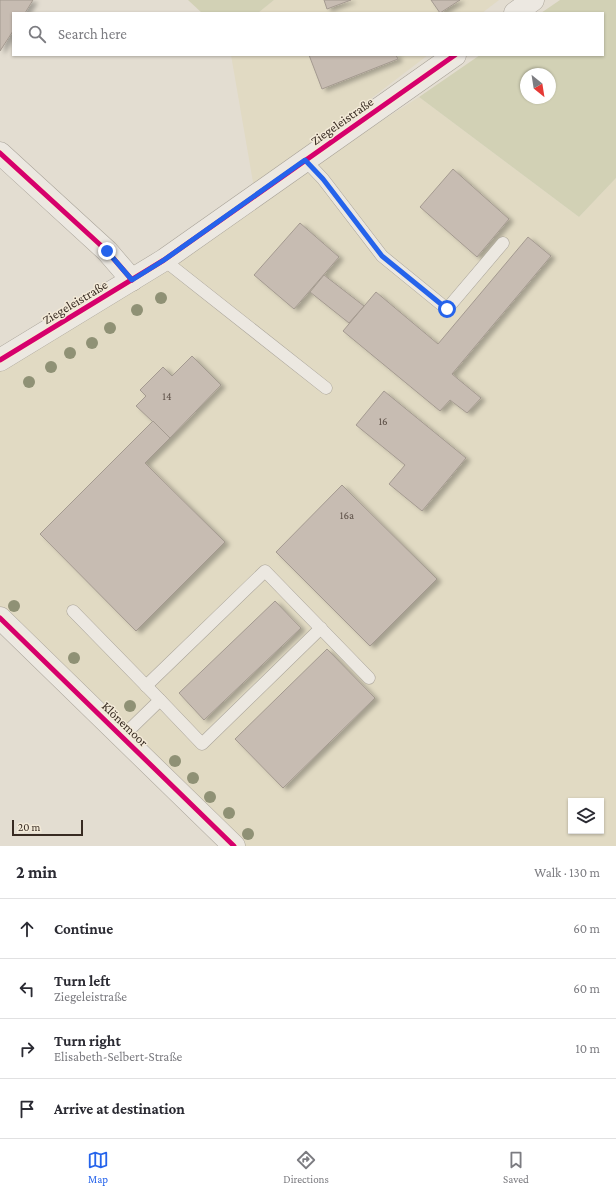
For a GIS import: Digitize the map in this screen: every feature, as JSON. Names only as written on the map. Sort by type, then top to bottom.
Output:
[{"type":"street","points":[[516,12],[533,0]]},
{"type":"street","name":"Ziegeleistraße","points":[[0,360],[164,260],[454,56]]},
{"type":"street","points":[[0,153],[107,251],[132,280]]},
{"type":"street","name":"Klönemoor","points":[[0,618],[234,846]]},
{"type":"lane","points":[[305,160],[323,179],[382,256],[447,309],[503,243]]},
{"type":"lane","points":[[164,260],[326,388]]},
{"type":"lane","points":[[146,686],[265,571],[369,678]]},
{"type":"lane","points":[[73,611],[202,744],[321,628]]},
{"type":"lane","points":[[122,737],[160,700]]},
{"type":"shaded area","points":[[274,0],[499,0],[483,12],[259,12]]},
{"type":"shaded area","points":[[231,56],[427,56],[254,188]]},
{"type":"shaded area","points":[[419,97],[579,217],[616,178],[616,846],[234,846],[0,618],[0,360],[164,260]]},
{"type":"green space","points":[[188,0],[274,0],[259,12],[201,12]]},
{"type":"green space","points":[[560,0],[616,0],[616,178],[579,217],[419,97],[479,56],[604,56],[604,12],[542,12]]},
{"type":"building","points":[[0,0],[33,0],[26,12],[12,12],[12,33],[0,51]]},
{"type":"building","points":[[324,0],[351,0],[327,9]]},
{"type":"building","points":[[431,0],[460,0],[442,12],[439,12]]},
{"type":"building","points":[[309,56],[396,56],[398,59],[322,89]]},
{"type":"building","points":[[453,169],[509,219],[477,257],[420,207]]},
{"type":"building","points":[[300,223],[339,257],[294,309],[254,275]]},
{"type":"building","points":[[528,237],[551,256],[452,374],[481,398],[467,413],[450,400],[440,411],[343,331],[376,292],[438,344]]},
{"type":"building","points":[[324,275],[364,306],[349,323],[310,292]]},
{"type":"building","points":[[192,356],[221,385],[170,438],[136,406],[146,396],[140,390],[163,367],[172,376]]},
{"type":"building","points":[[384,391],[466,458],[422,511],[389,484],[405,465],[356,425]]},
{"type":"building","points":[[153,421],[170,438],[145,463],[225,542],[136,631],[40,534]]},
{"type":"building","points":[[342,485],[437,579],[370,646],[276,552]]},
{"type":"building","points":[[275,601],[301,628],[204,720],[179,693]]},
{"type":"building","points":[[327,649],[375,698],[283,788],[235,739]]},
{"type":"cycle path","points":[[0,360],[164,260],[454,56]]},
{"type":"cycle path","points":[[0,153],[107,251],[132,280]]},
{"type":"cycle path","points":[[0,618],[234,846]]},
{"type":"route","points":[[107,251],[132,280],[164,260],[305,160],[323,179],[382,256],[447,309]]}]
